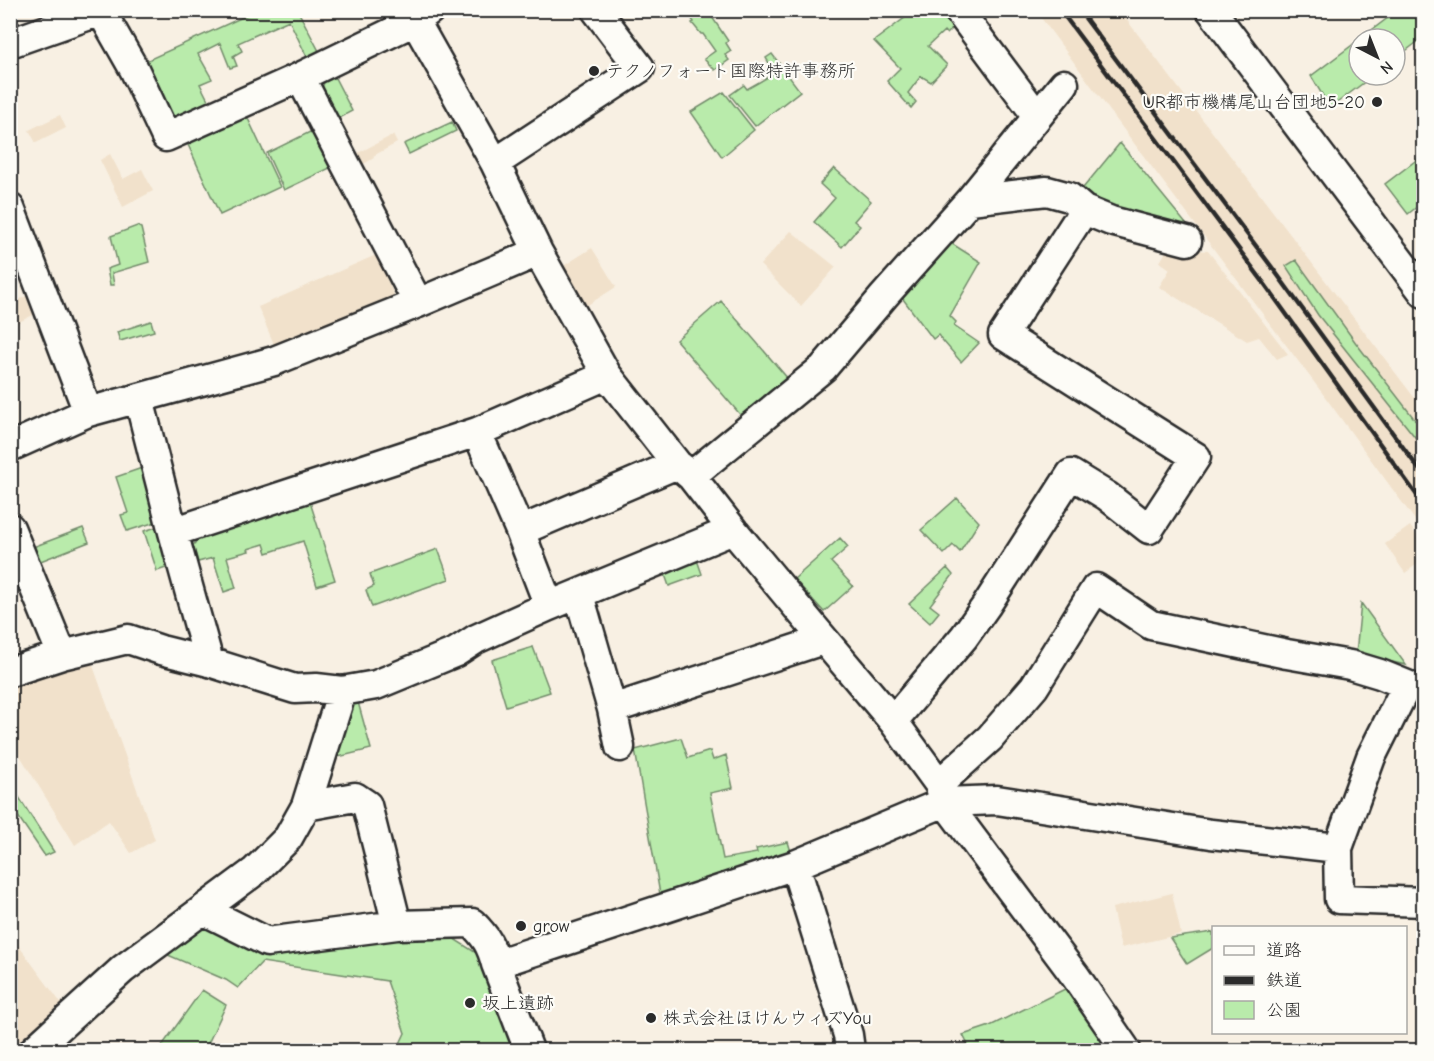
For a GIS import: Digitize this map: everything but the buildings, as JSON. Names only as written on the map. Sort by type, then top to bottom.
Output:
[{"type":"street","points":[[495,163],[640,68],[596,10]]},
{"type":"street","points":[[958,10],[1037,116]]},
{"type":"street","points":[[1211,10],[1424,293]]},
{"type":"street","points":[[10,43],[101,11],[134,69],[166,137],[300,77],[422,16],[538,252],[607,375],[893,721],[1126,1050]]},
{"type":"street","points":[[300,77],[418,303]]},
{"type":"street","points":[[520,531],[684,470],[823,368],[970,201],[1064,84]]},
{"type":"street","points":[[970,201],[1047,191],[1069,197],[1084,210],[1111,221],[1187,241]]},
{"type":"street","points":[[10,208],[88,412]]},
{"type":"street","points":[[893,721],[975,622],[1071,474],[1107,495],[1149,530],[1196,457],[1002,336],[1084,210]]},
{"type":"street","points":[[10,447],[88,412],[274,361],[538,252]]},
{"type":"street","points":[[173,532],[477,432],[607,375]]},
{"type":"street","points":[[140,399],[173,532],[209,662]]},
{"type":"street","points":[[477,432],[520,531],[549,606]]},
{"type":"street","points":[[10,528],[62,655]]},
{"type":"street","points":[[10,672],[62,655],[128,639],[295,689],[316,688],[342,691],[376,685],[456,652],[476,639],[549,606],[733,530]]},
{"type":"street","points":[[496,964],[795,865],[942,793],[1034,687],[1096,588],[1151,625],[1350,665],[1380,674],[1407,686],[1371,757],[1338,848],[1339,898],[1424,902]]},
{"type":"street","points":[[579,595],[612,709],[620,747]]},
{"type":"street","points":[[612,709],[824,640]]},
{"type":"street","points":[[34,1050],[123,969],[255,871],[288,838],[306,806],[342,691]]},
{"type":"street","points":[[942,793],[1211,834],[1338,848]]},
{"type":"street","points":[[306,806],[355,797],[367,805],[397,925]]},
{"type":"street","points":[[795,865],[848,1035],[850,1050]]},
{"type":"street","points":[[203,910],[267,942],[397,925],[472,923],[491,946],[529,1050]]},
{"type":"shaded area","points":[[1036,11],[1120,11],[1423,409],[1423,531],[1323,394]]},
{"type":"shaded area","points":[[60,115],[66,128],[36,143],[29,130]]},
{"type":"shaded area","points":[[393,135],[397,143],[362,165],[356,154]]},
{"type":"shaded area","points":[[110,154],[123,179],[142,169],[153,191],[123,207],[100,160]]},
{"type":"shaded area","points":[[791,231],[836,267],[801,306],[760,265]]},
{"type":"shaded area","points":[[592,248],[616,287],[586,306],[578,305],[557,270]]},
{"type":"shaded area","points":[[1168,248],[1208,251],[1288,354],[1277,359],[1259,337],[1247,341],[1159,287],[1170,269],[1160,262]]},
{"type":"shaded area","points":[[376,255],[395,297],[276,349],[258,307]]},
{"type":"shaded area","points":[[28,295],[37,313],[11,326],[11,304]]},
{"type":"shaded area","points":[[1410,526],[1423,545],[1423,560],[1405,573],[1385,544]]},
{"type":"shaded area","points":[[91,660],[155,840],[131,853],[109,821],[75,845],[11,741],[11,684]]},
{"type":"shaded area","points":[[1172,893],[1181,934],[1121,948],[1112,908]]},
{"type":"shaded area","points":[[10,934],[66,1010],[23,1050],[11,1050]]},
{"type":"green space","points":[[702,10],[721,11],[712,17],[728,41],[726,43],[731,51],[725,55],[729,60],[715,70],[704,59],[715,51],[692,23],[694,22],[691,18]]},
{"type":"green space","points":[[256,11],[298,11],[320,53],[308,59],[289,20],[238,43],[242,51],[233,56],[237,66],[230,68],[220,43],[198,54],[212,79],[200,84],[211,106],[180,120],[166,115],[139,64]]},
{"type":"green space","points":[[914,11],[940,11],[954,27],[947,34],[944,31],[928,46],[947,65],[931,82],[921,76],[908,93],[916,102],[911,108],[887,81],[900,68],[874,41]]},
{"type":"green space","points":[[1397,11],[1423,11],[1424,37],[1407,50],[1407,27],[1376,27]]},
{"type":"green space","points":[[1347,49],[1347,87],[1358,87],[1330,108],[1311,76]]},
{"type":"green space","points":[[772,54],[800,91],[755,126],[730,95],[744,85],[747,89],[775,73],[766,58]]},
{"type":"green space","points":[[332,72],[352,111],[335,120],[321,92],[326,75]]},
{"type":"green space","points":[[724,92],[754,130],[722,157],[691,112]]},
{"type":"green space","points":[[244,110],[280,187],[220,215],[185,138]]},
{"type":"green space","points":[[452,122],[456,131],[409,154],[404,144]]},
{"type":"green space","points":[[312,131],[330,168],[284,190],[267,153]]},
{"type":"green space","points":[[1120,143],[1195,235],[1152,225],[1079,193]]},
{"type":"green space","points":[[1423,155],[1423,202],[1408,214],[1385,184]]},
{"type":"green space","points":[[834,168],[871,201],[854,221],[860,226],[842,247],[814,222],[835,198],[820,184]]},
{"type":"green space","points":[[137,226],[141,228],[149,262],[112,273],[114,285],[110,285],[107,269],[118,265],[111,236]]},
{"type":"green space","points":[[946,240],[981,262],[950,316],[956,322],[954,326],[979,343],[961,362],[938,335],[933,339],[900,295]]},
{"type":"green space","points":[[1296,260],[1423,430],[1423,447],[1318,315],[1286,266]]},
{"type":"green space","points":[[721,301],[789,380],[744,419],[676,340]]},
{"type":"green space","points":[[151,321],[154,331],[120,341],[117,332]]},
{"type":"green space","points":[[142,468],[159,521],[127,531],[121,515],[128,513],[116,477]]},
{"type":"green space","points":[[957,498],[979,522],[960,552],[953,545],[944,554],[921,530]]},
{"type":"green space","points":[[310,502],[335,580],[317,586],[303,541],[267,553],[264,544],[227,557],[236,588],[224,592],[213,558],[198,562],[193,545],[200,538]]},
{"type":"green space","points":[[160,526],[172,566],[157,571],[144,531]]},
{"type":"green space","points":[[83,528],[89,542],[38,562],[33,547]]},
{"type":"green space","points":[[840,538],[848,547],[831,562],[853,586],[824,612],[794,579]]},
{"type":"green space","points":[[438,549],[449,579],[372,607],[366,590],[374,586],[370,574]]},
{"type":"green space","points":[[696,557],[702,574],[669,586],[663,569]]},
{"type":"green space","points":[[947,568],[953,575],[930,605],[939,612],[930,623],[909,604]]},
{"type":"green space","points":[[1361,603],[1406,665],[1356,654]]},
{"type":"green space","points":[[533,647],[550,692],[506,706],[492,660]]},
{"type":"green space","points":[[358,702],[371,749],[334,758],[348,705]]},
{"type":"green space","points":[[681,738],[688,758],[710,751],[713,760],[726,755],[733,788],[710,793],[723,859],[757,853],[756,849],[788,842],[793,858],[661,900],[635,750]]},
{"type":"green space","points":[[11,785],[54,852],[45,856],[11,806]]},
{"type":"green space","points":[[207,924],[247,945],[448,935],[478,954],[514,1050],[397,1050],[405,1033],[387,981],[262,962],[238,988],[226,980],[168,955],[168,946]]},
{"type":"green space","points":[[1212,932],[1212,949],[1187,964],[1170,938]]},
{"type":"green space","points":[[1073,985],[1116,1050],[969,1050],[963,1035],[990,1026]]},
{"type":"green space","points":[[202,990],[226,1005],[205,1050],[159,1050]]},
{"type":"railway","points":[[1060,10],[1261,279],[1424,505]]},
{"type":"railway","points":[[1079,10],[1274,270],[1424,476]]},
{"type":"place","name":"テクノフォート国際特許事務所","points":[[594,71]]},
{"type":"place","name":"UR都市機構尾山台団地5-20","points":[[1377,102]]},
{"type":"place","name":"grow","points":[[521,926]]},
{"type":"place","name":"坂上遺跡","points":[[470,1003]]},
{"type":"place","name":"株式会社ほけんウィズYou","points":[[651,1018]]}]
